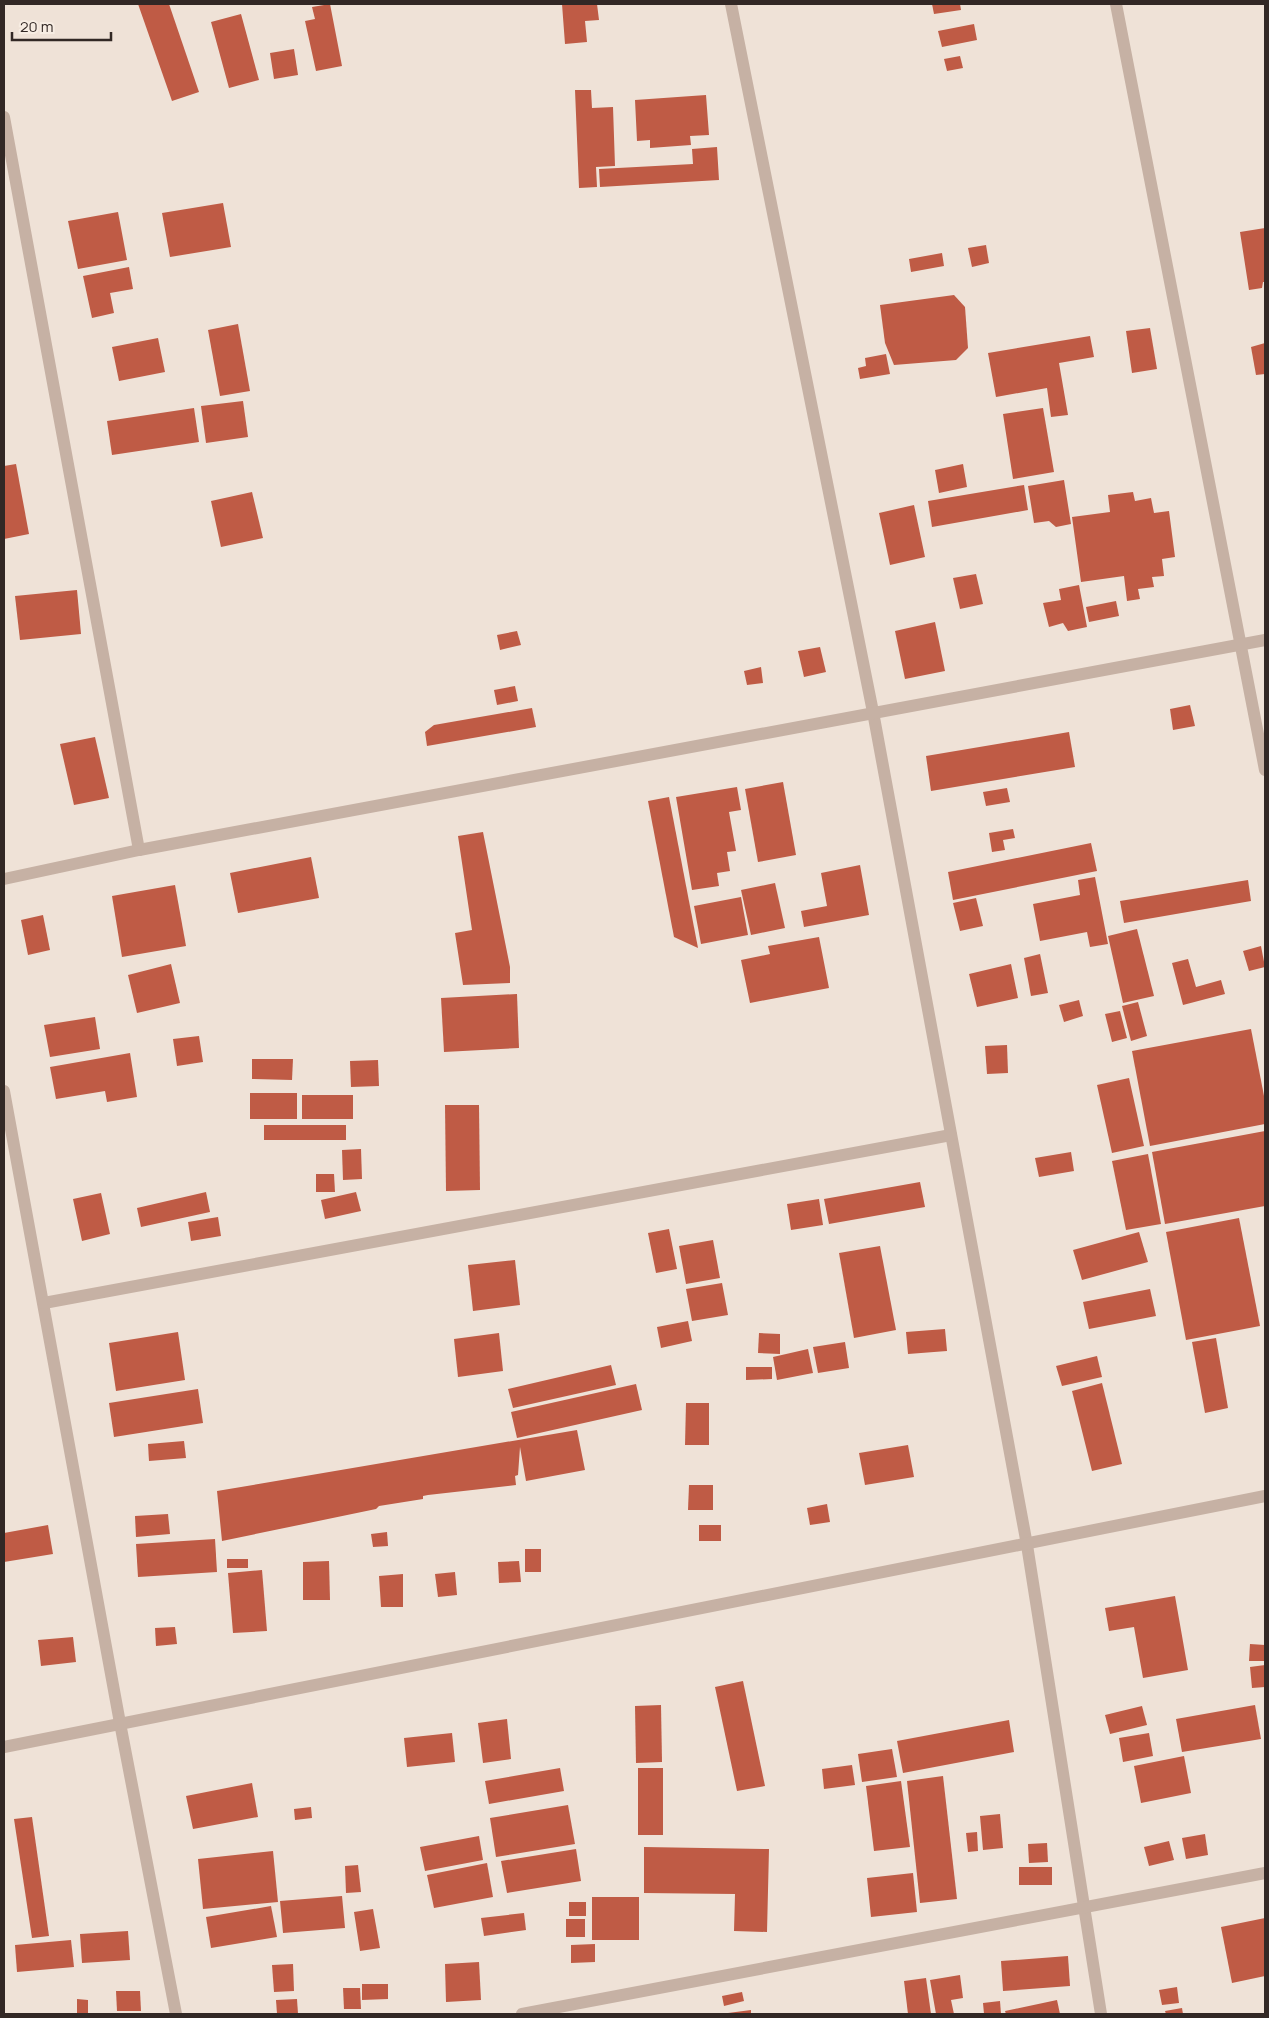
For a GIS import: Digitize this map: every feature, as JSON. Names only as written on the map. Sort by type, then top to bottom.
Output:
[{"type":"street","points":[[731,4],[873,712],[1027,1545],[1101,2014]]},
{"type":"street","points":[[1116,4],[1265,770]]},
{"type":"street","points":[[4,117],[139,850]]},
{"type":"street","points":[[4,879],[139,850],[1265,640]]},
{"type":"street","points":[[4,1091],[120,1723],[176,2014]]},
{"type":"street","points":[[44,1303],[951,1135]]},
{"type":"street","points":[[4,1747],[1027,1545],[1265,1496]]},
{"type":"street","points":[[522,2014],[1265,1873]]},
{"type":"building","points":[[138,4],[169,4],[199,92],[172,101]]},
{"type":"building","points":[[330,4],[342,66],[316,71],[305,21],[315,19],[312,7]]},
{"type":"building","points":[[562,4],[597,4],[599,20],[585,21],[587,42],[565,44]]},
{"type":"building","points":[[932,4],[960,4],[961,10],[934,14]]},
{"type":"building","points":[[241,14],[259,80],[229,88],[211,22]]},
{"type":"building","points":[[974,24],[977,40],[942,47],[938,31]]},
{"type":"building","points":[[294,49],[298,75],[274,79],[270,53]]},
{"type":"building","points":[[960,56],[963,68],[947,71],[944,59]]},
{"type":"building","points":[[575,90],[591,90],[592,108],[613,107],[615,166],[596,167],[597,187],[579,188]]},
{"type":"building","points":[[706,95],[709,135],[690,136],[691,145],[650,148],[650,140],[637,141],[635,100]]},
{"type":"building","points":[[717,147],[719,180],[600,187],[599,169],[693,164],[692,149]]},
{"type":"building","points":[[223,203],[231,247],[170,257],[162,213]]},
{"type":"building","points":[[118,212],[127,260],[78,269],[68,221]]},
{"type":"building","points":[[1265,228],[1265,282],[1263,282],[1262,288],[1249,290],[1240,232]]},
{"type":"building","points":[[986,245],[989,263],[972,267],[968,248]]},
{"type":"building","points":[[942,253],[944,266],[911,272],[909,259]]},
{"type":"building","points":[[129,267],[133,289],[110,293],[114,313],[92,318],[83,276]]},
{"type":"building","points":[[954,295],[965,307],[968,348],[956,360],[894,365],[885,343],[880,305]]},
{"type":"building","points":[[238,324],[250,391],[220,396],[208,330]]},
{"type":"building","points":[[1150,328],[1157,369],[1132,373],[1126,331]]},
{"type":"building","points":[[1090,336],[1094,357],[1059,363],[1068,415],[1051,417],[1047,388],[996,397],[988,353]]},
{"type":"building","points":[[158,338],[165,372],[119,381],[112,347]]},
{"type":"building","points":[[1265,343],[1265,374],[1256,375],[1251,347]]},
{"type":"building","points":[[886,354],[890,374],[860,379],[858,368],[866,366],[865,358]]},
{"type":"building","points":[[243,401],[248,437],[206,443],[201,406]]},
{"type":"building","points":[[194,408],[199,442],[112,455],[107,421]]},
{"type":"building","points":[[1043,408],[1054,472],[1013,479],[1003,414]]},
{"type":"building","points":[[16,464],[29,534],[4,539],[4,466]]},
{"type":"building","points":[[963,464],[967,487],[939,493],[935,470]]},
{"type":"building","points":[[1064,480],[1071,524],[1056,527],[1049,521],[1034,523],[1028,486]]},
{"type":"building","points":[[1024,485],[1028,510],[932,527],[928,501]]},
{"type":"building","points":[[252,492],[263,538],[221,547],[211,501]]},
{"type":"building","points":[[1133,492],[1135,501],[1151,498],[1154,513],[1169,511],[1175,557],[1162,559],[1164,576],[1152,577],[1154,587],[1138,589],[1140,599],[1127,601],[1124,576],[1081,582],[1072,517],[1110,512],[1108,495]]},
{"type":"building","points":[[914,505],[925,557],[890,565],[879,513]]},
{"type":"building","points":[[976,574],[983,604],[960,609],[953,578]]},
{"type":"building","points":[[1079,585],[1087,627],[1068,631],[1063,623],[1049,627],[1043,603],[1061,600],[1059,589]]},
{"type":"building","points":[[77,590],[81,634],[20,640],[15,596]]},
{"type":"building","points":[[1116,601],[1119,616],[1089,622],[1086,607]]},
{"type":"building","points":[[935,622],[945,671],[905,679],[895,631]]},
{"type":"building","points":[[517,631],[521,645],[500,650],[497,635]]},
{"type":"building","points":[[820,647],[826,672],[804,677],[798,651]]},
{"type":"building","points":[[761,667],[763,683],[747,685],[744,671]]},
{"type":"building","points":[[515,686],[518,701],[497,705],[494,690]]},
{"type":"building","points":[[1190,705],[1195,726],[1173,730],[1170,709]]},
{"type":"building","points":[[532,708],[536,727],[427,746],[425,732],[434,725]]},
{"type":"building","points":[[1069,732],[1075,767],[931,791],[926,756]]},
{"type":"building","points":[[95,737],[109,798],[74,805],[60,744]]},
{"type":"building","points":[[783,782],[796,855],[758,862],[745,789]]},
{"type":"building","points":[[737,787],[741,810],[729,812],[736,851],[727,852],[730,871],[717,873],[719,886],[692,890],[676,797]]},
{"type":"building","points":[[1007,788],[1010,802],[986,806],[983,792]]},
{"type":"building","points":[[669,797],[698,948],[674,937],[648,801]]},
{"type":"building","points":[[1013,829],[1015,838],[1003,840],[1005,850],[992,852],[989,833]]},
{"type":"building","points":[[483,832],[510,967],[510,983],[463,985],[455,933],[472,930],[458,836]]},
{"type":"building","points":[[1091,843],[1097,871],[953,900],[948,872]]},
{"type":"building","points":[[311,857],[319,898],[238,913],[230,873]]},
{"type":"building","points":[[860,865],[869,915],[804,927],[801,911],[827,906],[821,873]]},
{"type":"building","points":[[1095,877],[1108,944],[1090,947],[1087,932],[1040,941],[1033,904],[1080,895],[1078,880]]},
{"type":"building","points":[[1248,880],[1251,901],[1124,923],[1120,901]]},
{"type":"building","points":[[775,883],[785,928],[751,935],[741,890]]},
{"type":"building","points":[[175,885],[186,946],[122,957],[112,896]]},
{"type":"building","points":[[741,897],[748,935],[701,944],[694,906]]},
{"type":"building","points":[[976,898],[983,926],[960,931],[953,903]]},
{"type":"building","points":[[43,915],[50,950],[28,955],[21,920]]},
{"type":"building","points":[[1137,929],[1154,996],[1123,1003],[1108,936]]},
{"type":"building","points":[[819,937],[829,988],[750,1003],[741,960],[770,954],[768,946]]},
{"type":"building","points":[[1261,946],[1265,967],[1249,971],[1243,951]]},
{"type":"building","points":[[1040,954],[1048,993],[1031,996],[1024,958]]},
{"type":"building","points":[[1188,959],[1196,987],[1221,980],[1225,994],[1183,1005],[1172,963]]},
{"type":"building","points":[[171,964],[180,1003],[137,1013],[128,975]]},
{"type":"building","points":[[1011,964],[1018,998],[977,1007],[969,974]]},
{"type":"building","points":[[517,994],[519,1048],[444,1052],[441,998]]},
{"type":"building","points":[[1079,1000],[1083,1016],[1064,1022],[1059,1005]]},
{"type":"building","points":[[1138,1002],[1147,1036],[1131,1041],[1122,1006]]},
{"type":"building","points":[[1120,1011],[1127,1038],[1112,1042],[1105,1014]]},
{"type":"building","points":[[95,1017],[100,1049],[50,1057],[44,1025]]},
{"type":"building","points":[[1251,1029],[1265,1101],[1265,1124],[1150,1146],[1132,1051]]},
{"type":"building","points":[[199,1036],[203,1062],[177,1066],[173,1039]]},
{"type":"building","points":[[1007,1045],[1008,1073],[987,1074],[985,1046]]},
{"type":"building","points":[[130,1053],[137,1097],[107,1102],[105,1091],[56,1099],[50,1067]]},
{"type":"building","points":[[252,1059],[293,1059],[292,1080],[252,1079]]},
{"type":"building","points":[[378,1060],[379,1086],[351,1087],[350,1061]]},
{"type":"building","points":[[1129,1078],[1144,1146],[1112,1153],[1097,1085]]},
{"type":"building","points":[[250,1093],[297,1093],[297,1119],[250,1119]]},
{"type":"building","points":[[302,1095],[353,1095],[353,1119],[302,1119]]},
{"type":"building","points":[[445,1105],[479,1105],[480,1190],[446,1191]]},
{"type":"building","points":[[264,1125],[346,1125],[346,1140],[264,1140]]},
{"type":"building","points":[[1265,1131],[1265,1206],[1165,1224],[1152,1152]]},
{"type":"building","points":[[361,1149],[362,1179],[343,1180],[342,1150]]},
{"type":"building","points":[[1071,1152],[1074,1171],[1039,1177],[1035,1158]]},
{"type":"building","points":[[1148,1154],[1161,1224],[1126,1230],[1112,1161]]},
{"type":"building","points":[[316,1174],[334,1174],[335,1192],[316,1192]]},
{"type":"building","points":[[920,1182],[925,1207],[829,1224],[824,1199]]},
{"type":"building","points":[[206,1192],[210,1212],[141,1227],[137,1208]]},
{"type":"building","points":[[356,1192],[361,1211],[325,1219],[321,1200]]},
{"type":"building","points":[[101,1193],[110,1234],[82,1241],[73,1199]]},
{"type":"building","points":[[819,1199],[823,1225],[791,1230],[787,1204]]},
{"type":"building","points":[[218,1217],[221,1236],[191,1241],[188,1222]]},
{"type":"building","points":[[1239,1218],[1260,1326],[1186,1340],[1166,1232]]},
{"type":"building","points":[[669,1229],[677,1269],[656,1273],[648,1233]]},
{"type":"building","points":[[1139,1232],[1148,1262],[1082,1280],[1073,1250]]},
{"type":"building","points":[[713,1240],[720,1278],[686,1284],[679,1246]]},
{"type":"building","points":[[880,1246],[896,1330],[854,1338],[839,1253]]},
{"type":"building","points":[[515,1260],[520,1305],[473,1311],[468,1265]]},
{"type":"building","points":[[722,1283],[728,1315],[692,1321],[686,1289]]},
{"type":"building","points":[[1150,1289],[1156,1316],[1089,1329],[1083,1302]]},
{"type":"building","points":[[688,1321],[692,1341],[661,1348],[657,1327]]},
{"type":"building","points":[[945,1329],[947,1351],[908,1354],[906,1332]]},
{"type":"building","points":[[178,1332],[185,1380],[116,1391],[109,1343]]},
{"type":"building","points":[[499,1333],[503,1371],[458,1377],[454,1339]]},
{"type":"building","points":[[759,1333],[780,1334],[780,1354],[758,1353]]},
{"type":"building","points":[[1216,1338],[1228,1408],[1205,1413],[1192,1342]]},
{"type":"building","points":[[845,1342],[849,1368],[818,1373],[813,1347]]},
{"type":"building","points":[[808,1349],[813,1373],[777,1380],[773,1357]]},
{"type":"building","points":[[1097,1356],[1102,1377],[1062,1386],[1056,1366]]},
{"type":"building","points":[[611,1365],[616,1385],[513,1408],[508,1389]]},
{"type":"building","points":[[746,1367],[772,1367],[772,1379],[746,1380]]},
{"type":"building","points":[[1102,1383],[1122,1464],[1092,1471],[1072,1391]]},
{"type":"building","points":[[636,1384],[642,1410],[517,1438],[511,1412]]},
{"type":"building","points":[[198,1389],[203,1423],[114,1437],[109,1403]]},
{"type":"building","points":[[686,1403],[709,1403],[709,1445],[685,1445]]},
{"type":"building","points":[[577,1430],[585,1470],[526,1481],[520,1447],[518,1475],[515,1476],[516,1485],[428,1495],[423,1496],[423,1499],[379,1506],[376,1509],[222,1541],[217,1491]]},
{"type":"building","points":[[184,1441],[186,1458],[149,1461],[148,1444]]},
{"type":"building","points":[[908,1445],[914,1477],[865,1485],[859,1453]]},
{"type":"building","points":[[689,1485],[713,1485],[713,1510],[688,1510]]},
{"type":"building","points":[[827,1504],[830,1522],[810,1525],[807,1508]]},
{"type":"building","points":[[168,1514],[170,1534],[136,1537],[135,1516]]},
{"type":"building","points":[[48,1525],[53,1554],[4,1562],[4,1533]]},
{"type":"building","points":[[699,1525],[721,1525],[721,1541],[699,1541]]},
{"type":"building","points":[[387,1532],[388,1546],[373,1547],[371,1534]]},
{"type":"building","points":[[215,1539],[217,1572],[138,1577],[136,1544]]},
{"type":"building","points":[[525,1549],[541,1549],[541,1572],[525,1572]]},
{"type":"building","points":[[227,1559],[248,1559],[248,1568],[227,1568]]},
{"type":"building","points":[[329,1561],[330,1600],[303,1600],[303,1562]]},
{"type":"building","points":[[519,1561],[521,1582],[499,1583],[498,1562]]},
{"type":"building","points":[[262,1570],[267,1631],[233,1633],[228,1573]]},
{"type":"building","points":[[455,1572],[457,1595],[438,1597],[435,1574]]},
{"type":"building","points":[[403,1574],[403,1607],[381,1607],[379,1576]]},
{"type":"building","points":[[1175,1596],[1188,1670],[1143,1678],[1134,1627],[1109,1631],[1105,1608]]},
{"type":"building","points":[[175,1627],[177,1644],[156,1646],[155,1628]]},
{"type":"building","points":[[73,1637],[76,1662],[41,1666],[38,1640]]},
{"type":"building","points":[[1250,1644],[1265,1645],[1265,1661],[1249,1661]]},
{"type":"building","points":[[1265,1665],[1265,1687],[1252,1688],[1250,1667]]},
{"type":"building","points":[[743,1681],[765,1786],[737,1791],[715,1687]]},
{"type":"building","points":[[661,1705],[662,1762],[636,1763],[635,1706]]},
{"type":"building","points":[[1255,1705],[1261,1739],[1182,1752],[1176,1719]]},
{"type":"building","points":[[1142,1706],[1147,1725],[1110,1734],[1105,1715]]},
{"type":"building","points":[[507,1719],[511,1759],[483,1763],[478,1723]]},
{"type":"building","points":[[1009,1720],[1014,1752],[903,1773],[897,1741]]},
{"type":"building","points":[[452,1733],[455,1762],[407,1767],[404,1738]]},
{"type":"building","points":[[1149,1733],[1153,1756],[1123,1762],[1119,1738]]},
{"type":"building","points":[[892,1749],[897,1777],[862,1782],[858,1754]]},
{"type":"building","points":[[1184,1756],[1191,1793],[1141,1803],[1134,1766]]},
{"type":"building","points":[[852,1765],[855,1785],[824,1789],[822,1769]]},
{"type":"building","points":[[560,1768],[564,1791],[489,1804],[485,1781]]},
{"type":"building","points":[[638,1768],[663,1768],[663,1835],[638,1835]]},
{"type":"building","points":[[943,1776],[957,1899],[920,1903],[907,1781]]},
{"type":"building","points":[[901,1781],[910,1847],[874,1851],[866,1786]]},
{"type":"building","points":[[252,1783],[258,1817],[193,1829],[186,1796]]},
{"type":"building","points":[[568,1805],[575,1844],[496,1857],[490,1818]]},
{"type":"building","points":[[311,1807],[312,1818],[295,1820],[294,1809]]},
{"type":"building","points":[[1000,1814],[1003,1848],[983,1850],[980,1816]]},
{"type":"building","points":[[32,1817],[49,1936],[32,1938],[14,1819]]},
{"type":"building","points":[[977,1832],[978,1851],[968,1852],[966,1833]]},
{"type":"building","points":[[1205,1834],[1208,1855],[1186,1859],[1182,1838]]},
{"type":"building","points":[[479,1836],[483,1860],[425,1871],[420,1847]]},
{"type":"building","points":[[1169,1841],[1174,1860],[1149,1866],[1144,1847]]},
{"type":"building","points":[[1047,1843],[1048,1862],[1029,1863],[1028,1844]]},
{"type":"building","points":[[644,1847],[769,1849],[767,1932],[734,1931],[735,1894],[644,1893]]},
{"type":"building","points":[[576,1849],[581,1881],[507,1893],[501,1861]]},
{"type":"building","points":[[273,1851],[278,1902],[203,1909],[198,1859]]},
{"type":"building","points":[[487,1863],[493,1897],[434,1908],[427,1875]]},
{"type":"building","points":[[358,1865],[361,1892],[346,1893],[345,1866]]},
{"type":"building","points":[[1019,1867],[1052,1867],[1052,1885],[1019,1885]]},
{"type":"building","points":[[913,1873],[917,1912],[871,1917],[867,1878]]},
{"type":"building","points":[[342,1896],[345,1928],[283,1933],[280,1901]]},
{"type":"building","points":[[592,1897],[639,1897],[639,1940],[592,1940]]},
{"type":"building","points":[[569,1902],[586,1902],[586,1916],[569,1916]]},
{"type":"building","points":[[271,1906],[277,1937],[211,1948],[206,1917]]},
{"type":"building","points":[[373,1909],[380,1948],[360,1951],[354,1912]]},
{"type":"building","points":[[524,1913],[526,1930],[484,1936],[481,1918]]},
{"type":"building","points":[[1265,1918],[1265,1976],[1232,1983],[1221,1927]]},
{"type":"building","points":[[566,1919],[585,1919],[585,1937],[566,1937]]},
{"type":"building","points":[[128,1931],[130,1960],[82,1963],[80,1934]]},
{"type":"building","points":[[71,1940],[74,1967],[17,1972],[15,1945]]},
{"type":"building","points":[[595,1944],[595,1962],[571,1963],[571,1945]]},
{"type":"building","points":[[1068,1956],[1070,1986],[1003,1991],[1001,1961]]},
{"type":"building","points":[[479,1962],[481,2000],[446,2002],[445,1964]]},
{"type":"building","points":[[293,1964],[294,1991],[274,1992],[272,1965]]},
{"type":"building","points":[[960,1975],[963,1998],[951,2000],[954,2014],[936,2014],[930,1980]]},
{"type":"building","points":[[926,1978],[931,2014],[908,2014],[904,1981]]},
{"type":"building","points":[[362,1984],[388,1984],[388,1999],[362,2000]]},
{"type":"building","points":[[1177,1987],[1179,2003],[1162,2005],[1159,1990]]},
{"type":"building","points":[[343,1988],[360,1988],[361,2009],[344,2009]]},
{"type":"building","points":[[116,1991],[140,1991],[141,2011],[117,2011]]},
{"type":"building","points":[[742,1992],[744,2001],[724,2006],[722,1996]]},
{"type":"building","points":[[77,1999],[88,2000],[88,2014],[77,2014]]},
{"type":"building","points":[[297,1999],[298,2014],[277,2014],[276,2000]]},
{"type":"building","points":[[1057,2000],[1060,2014],[1006,2014],[1005,2011]]},
{"type":"building","points":[[1000,2001],[1001,2014],[984,2014],[983,2003]]},
{"type":"building","points":[[1182,2008],[1183,2014],[1166,2014],[1165,2011]]},
{"type":"building","points":[[751,2010],[751,2014],[728,2014],[728,2013]]}]
